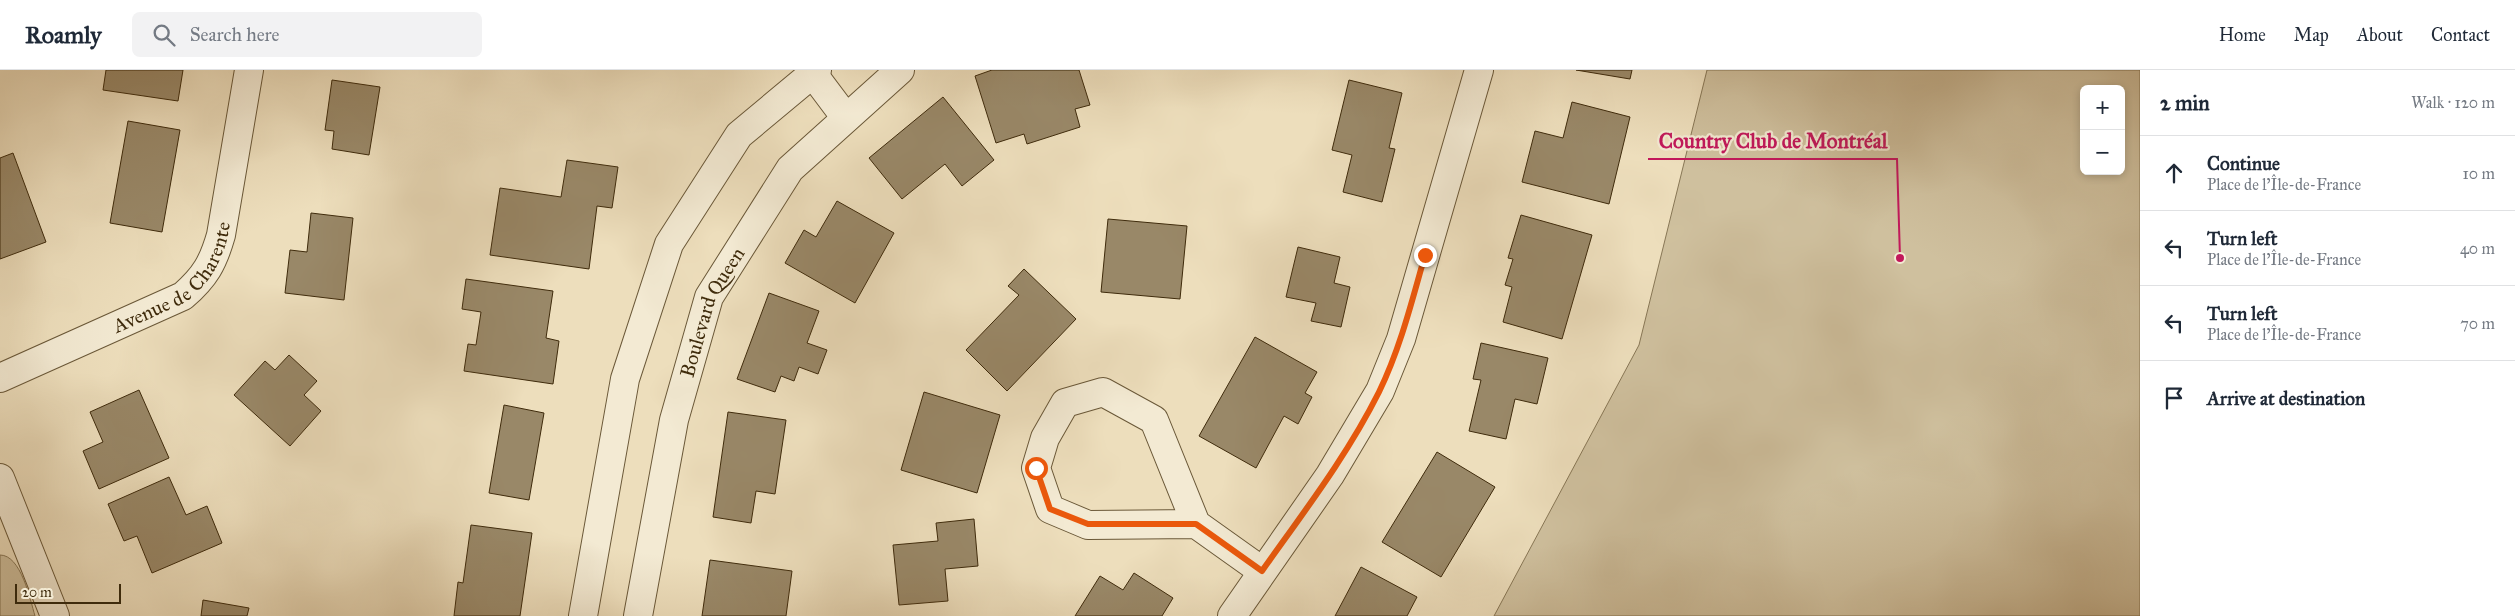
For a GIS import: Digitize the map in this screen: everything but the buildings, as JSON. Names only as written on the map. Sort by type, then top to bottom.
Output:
[{"type":"street","name":"Avenue de Charente","points":[[0,378],[183,296],[201,281],[214,259],[220,235],[250,70]]},
{"type":"street","name":"Boulevard Queen","points":[[638,616],[674,420],[709,297],[790,169],[900,70]]},
{"type":"street","points":[[1232,616],[1330,475],[1380,391],[1401,339],[1479,70]]},
{"type":"street","points":[[583,616],[625,379],[669,244],[739,135],[813,71],[846,118]]},
{"type":"street","points":[[1196,524],[1088,524],[1050,509],[1036,468],[1045,438],[1064,403],[1103,392],[1154,420],[1196,524],[1262,571]]},
{"type":"street","points":[[0,478],[7,517],[55,616]]},
{"type":"shaded area","points":[[1707,70],[2140,70],[2140,616],[1494,616],[1639,345]]},
{"type":"shaded area","points":[[0,555],[14,562],[19,570],[24,579],[35,616],[0,616]]},
{"type":"place","name":"Country Club de Montréal","points":[[1900,258]]},
{"type":"route","points":[[1036,468],[1050,509],[1088,524],[1196,524],[1262,571],[1330,475],[1359,430],[1380,391],[1401,339],[1425,255]]}]
